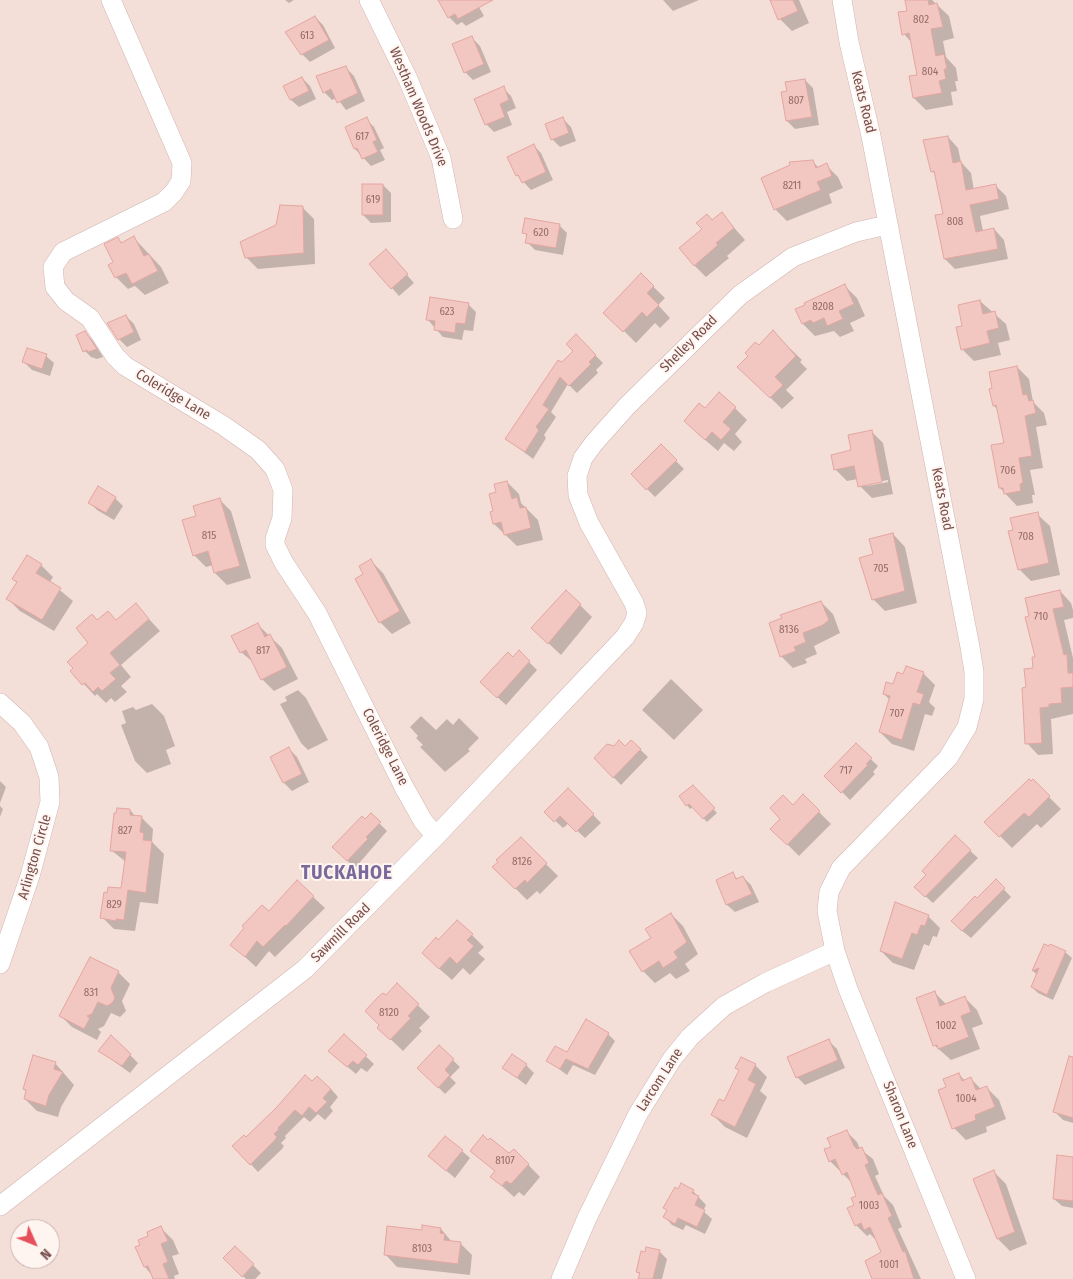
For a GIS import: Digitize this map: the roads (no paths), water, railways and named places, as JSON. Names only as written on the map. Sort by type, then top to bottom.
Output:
[{"type":"street","name":"Coleridge Lane","points":[[111,0],[182,163],[181,180],[174,192],[164,202],[63,252],[53,268],[55,287],[66,301],[90,318],[115,356],[125,366],[224,426],[258,450],[275,469],[284,490],[282,518],[275,539],[276,545],[284,563],[317,612],[404,787],[423,821],[436,836]]},
{"type":"street","name":"Westham Woods Drive","points":[[369,0],[407,77],[442,158],[453,219]]},
{"type":"street","name":"Keats Road","points":[[835,951],[827,912],[829,892],[836,876],[853,854],[948,758],[968,727],[974,699],[974,672],[970,647],[871,136],[849,42],[842,0]]},
{"type":"street","name":"Shelley Road","points":[[595,533],[578,495],[579,467],[594,443],[627,406],[740,295],[773,270],[817,246],[856,232],[887,224]]},
{"type":"street","name":"Sawmill Road","points":[[0,1206],[305,969],[436,836],[624,638],[634,623],[637,613],[634,603],[595,533]]},
{"type":"street","name":"Arlington Circle","points":[[0,703],[22,722],[39,747],[50,786],[48,817],[0,964]]},
{"type":"street","name":"Larcom Lane","points":[[561,1279],[587,1218],[650,1091],[684,1044],[708,1019],[724,1006],[765,983],[835,951]]},
{"type":"street","name":"Sharon Lane","points":[[835,951],[848,989],[966,1279]]},
{"type":"district","name":"TUCKAHOE","points":[[347,874]]}]
